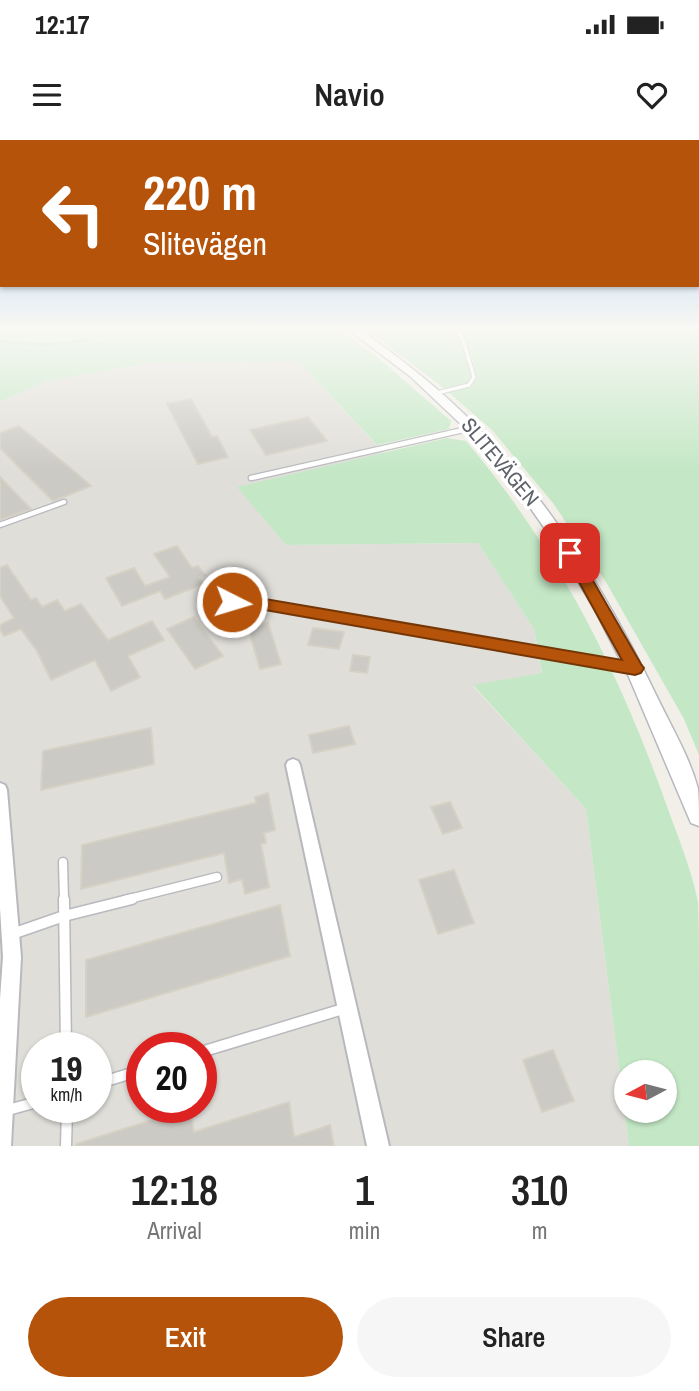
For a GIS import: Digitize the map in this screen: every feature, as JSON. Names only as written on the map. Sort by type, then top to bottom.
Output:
[{"type":"main road","name":"SLITEVÄGEN","points":[[415,376],[437,393],[472,428],[527,491],[584,574],[635,668],[699,816]]},
{"type":"street","points":[[293,765],[378,1146]]},
{"type":"street","points":[[0,790],[10,935],[5,991],[0,1146]]},
{"type":"lane","points":[[437,393],[469,385],[474,376]]},
{"type":"lane","points":[[251,478],[472,428]]},
{"type":"lane","points":[[0,525],[64,502]]},
{"type":"lane","points":[[232,602],[265,605],[635,668]]},
{"type":"lane","points":[[63,862],[66,1032]]},
{"type":"lane","points":[[10,935],[64,916],[217,877]]},
{"type":"lane","points":[[217,1047],[347,1007]]},
{"type":"lane","points":[[2,1112],[21,1107]]},
{"type":"lane","points":[[66,1146],[67,1123]]},
{"type":"shaded area","points":[[75,376],[312,376],[384,453],[238,487],[286,545],[478,543],[534,629],[542,674],[473,686],[586,809],[618,1060],[614,1060],[614,1124],[626,1124],[629,1146],[0,1146],[0,402],[46,381]]},
{"type":"green space","points":[[0,376],[75,376],[46,381],[0,402]]},
{"type":"green space","points":[[312,376],[399,376],[451,421],[449,429],[377,445]]},
{"type":"green space","points":[[428,376],[699,376],[699,755],[684,719],[606,582],[553,503],[492,430]]},
{"type":"green space","points":[[447,438],[466,441],[529,524],[582,612],[606,658],[647,753],[692,877],[698,902],[699,1146],[629,1146],[626,1124],[677,1124],[677,1060],[618,1060],[586,809],[473,685],[542,673],[534,629],[478,543],[286,545],[237,487]]},
{"type":"building","points":[[191,399],[212,437],[217,436],[228,457],[198,464],[167,404]]},
{"type":"building","points":[[308,417],[327,441],[266,455],[250,430]]},
{"type":"building","points":[[19,426],[91,486],[53,501],[0,448],[0,433]]},
{"type":"building","points":[[0,477],[31,509],[0,520]]},
{"type":"building","points":[[177,546],[192,568],[198,566],[205,575],[199,577],[203,584],[165,599],[160,591],[122,606],[106,578],[134,568],[145,586],[170,577],[154,554]]},
{"type":"building","points":[[7,565],[31,600],[36,598],[42,607],[57,600],[65,611],[81,604],[108,640],[152,621],[164,640],[128,656],[140,677],[111,691],[95,660],[51,680],[37,651],[21,629],[4,636],[0,629],[0,625],[14,618],[0,596],[0,568]]},
{"type":"building","points":[[194,617],[223,656],[195,669],[167,629]]},
{"type":"building","points":[[268,623],[281,664],[260,669],[248,627]]},
{"type":"building","points":[[313,628],[344,632],[339,649],[308,645]]},
{"type":"building","points":[[353,655],[370,657],[367,673],[350,671]]},
{"type":"building","points":[[349,726],[355,744],[313,753],[309,735]]},
{"type":"building","points":[[151,728],[154,764],[41,790],[43,751]]},
{"type":"building","points":[[268,793],[275,830],[264,833],[266,843],[261,844],[269,887],[245,894],[242,879],[229,883],[224,853],[81,889],[82,845],[256,803],[255,797]]},
{"type":"building","points":[[450,802],[462,828],[443,834],[431,807]]},
{"type":"building","points":[[454,870],[474,923],[438,934],[419,880]]},
{"type":"building","points":[[280,905],[290,956],[86,1017],[86,960]]},
{"type":"building","points":[[553,1050],[574,1101],[542,1112],[523,1060]]},
{"type":"building","points":[[289,1102],[294,1137],[330,1125],[334,1146],[76,1146],[142,1123],[192,1123],[194,1132]]},
{"type":"route","points":[[232,602],[265,605],[635,668],[570,553]]}]
